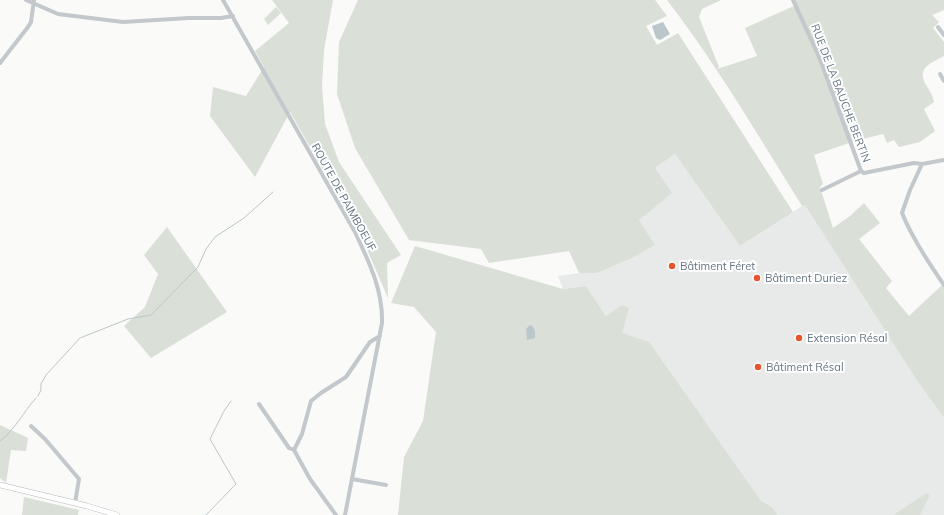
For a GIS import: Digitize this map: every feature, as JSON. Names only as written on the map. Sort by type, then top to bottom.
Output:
[{"type":"main road","points":[[0,485],[117,515]]},
{"type":"street","points":[[26,0],[66,16],[122,22],[189,18],[221,18],[232,16]]},
{"type":"street","name":"ROUTE DE PAIMBOEUF","points":[[223,0],[355,232],[371,265],[379,290],[382,323],[345,515]]},
{"type":"street","name":"RUE DE LA BAUCHE BERTIN","points":[[793,0],[820,59],[862,171]]},
{"type":"street","points":[[0,63],[31,22],[34,2]]},
{"type":"street","points":[[938,27],[944,35]]},
{"type":"street","points":[[940,74],[944,81]]},
{"type":"street","name":"RUE DE LA BAUCHE BERTIN","points":[[822,190],[862,171],[864,173],[914,163],[922,164],[944,160]]},
{"type":"street","points":[[922,164],[910,190],[902,213],[913,236],[944,285]]},
{"type":"street","points":[[294,450],[302,434],[311,402],[321,393],[346,377],[370,342],[380,336]]},
{"type":"street","points":[[259,404],[289,448],[294,450],[310,479],[336,515]]},
{"type":"street","points":[[31,426],[45,439],[79,479],[75,503]]},
{"type":"street","points":[[352,479],[386,485]]},
{"type":"shaded area","points":[[272,0],[333,0],[324,50],[322,86],[325,124],[339,162],[401,255],[387,263],[388,298],[363,240],[290,112],[255,177],[210,116],[213,87],[246,96],[264,67],[255,51],[289,23]]},
{"type":"shaded area","points":[[358,0],[655,0],[667,16],[646,26],[657,45],[678,33],[793,212],[740,246],[675,154],[655,168],[672,193],[639,220],[655,245],[630,259],[597,273],[579,273],[569,251],[489,263],[481,249],[409,240],[355,148],[337,94],[339,42]]},
{"type":"shaded area","points":[[667,0],[721,0],[702,9],[699,17],[719,67],[717,69],[757,56],[745,28],[794,6],[791,0],[944,0],[944,10],[932,15],[939,22],[933,28],[944,42],[944,56],[926,67],[923,74],[923,79],[934,102],[924,109],[935,131],[920,142],[899,147],[894,140],[887,143],[883,134],[855,141],[814,155],[823,184],[820,187],[833,228],[850,216],[864,203],[880,223],[859,239],[892,281],[886,288],[909,316],[941,286],[944,286],[944,418],[916,379],[805,205],[802,206],[754,128],[703,50]]},
{"type":"shaded area","points":[[276,7],[281,13],[268,25],[264,19]]},
{"type":"shaded area","points":[[663,22],[670,34],[660,40],[656,38],[652,26]]},
{"type":"shaded area","points":[[675,154],[740,246],[805,204],[916,379],[944,418],[944,515],[920,515],[930,495],[926,493],[893,515],[778,515],[772,507],[761,501],[621,333],[622,306],[606,316],[586,286],[563,289],[558,276],[579,273],[597,273],[630,259],[655,245],[639,220],[646,213],[655,168]]},
{"type":"shaded area","points":[[167,227],[227,312],[151,358],[124,326],[145,307],[158,274],[144,255]]},
{"type":"shaded area","points":[[415,246],[563,289],[586,286],[606,316],[622,305],[629,308],[622,333],[649,342],[761,501],[772,507],[778,515],[398,515],[404,457],[423,421],[436,332],[414,307],[391,303]]},
{"type":"shaded area","points":[[530,325],[535,331],[535,338],[527,340],[526,329]]},
{"type":"shaded area","points":[[0,425],[28,438],[26,451],[11,450],[6,483],[0,478]]},
{"type":"shaded area","points":[[926,493],[930,495],[920,515],[893,515]]},
{"type":"shaded area","points":[[24,497],[79,510],[78,515],[22,515]]},
{"type":"waterway","points":[[38,396],[41,390],[41,384],[46,375],[80,338],[128,319],[151,315],[198,267],[206,249],[215,237],[244,218],[273,192]]},
{"type":"waterway","points":[[0,441],[15,426],[36,398]]},
{"type":"waterway","points":[[206,515],[236,484],[210,439],[224,411],[231,401]]},
{"type":"place","name":"Bâtiment Féret","points":[[672,266]]},
{"type":"place","name":"Bâtiment Duriez","points":[[757,278]]},
{"type":"place","name":"Extension Résal","points":[[799,338]]},
{"type":"place","name":"Bâtiment Résal","points":[[758,367]]}]
